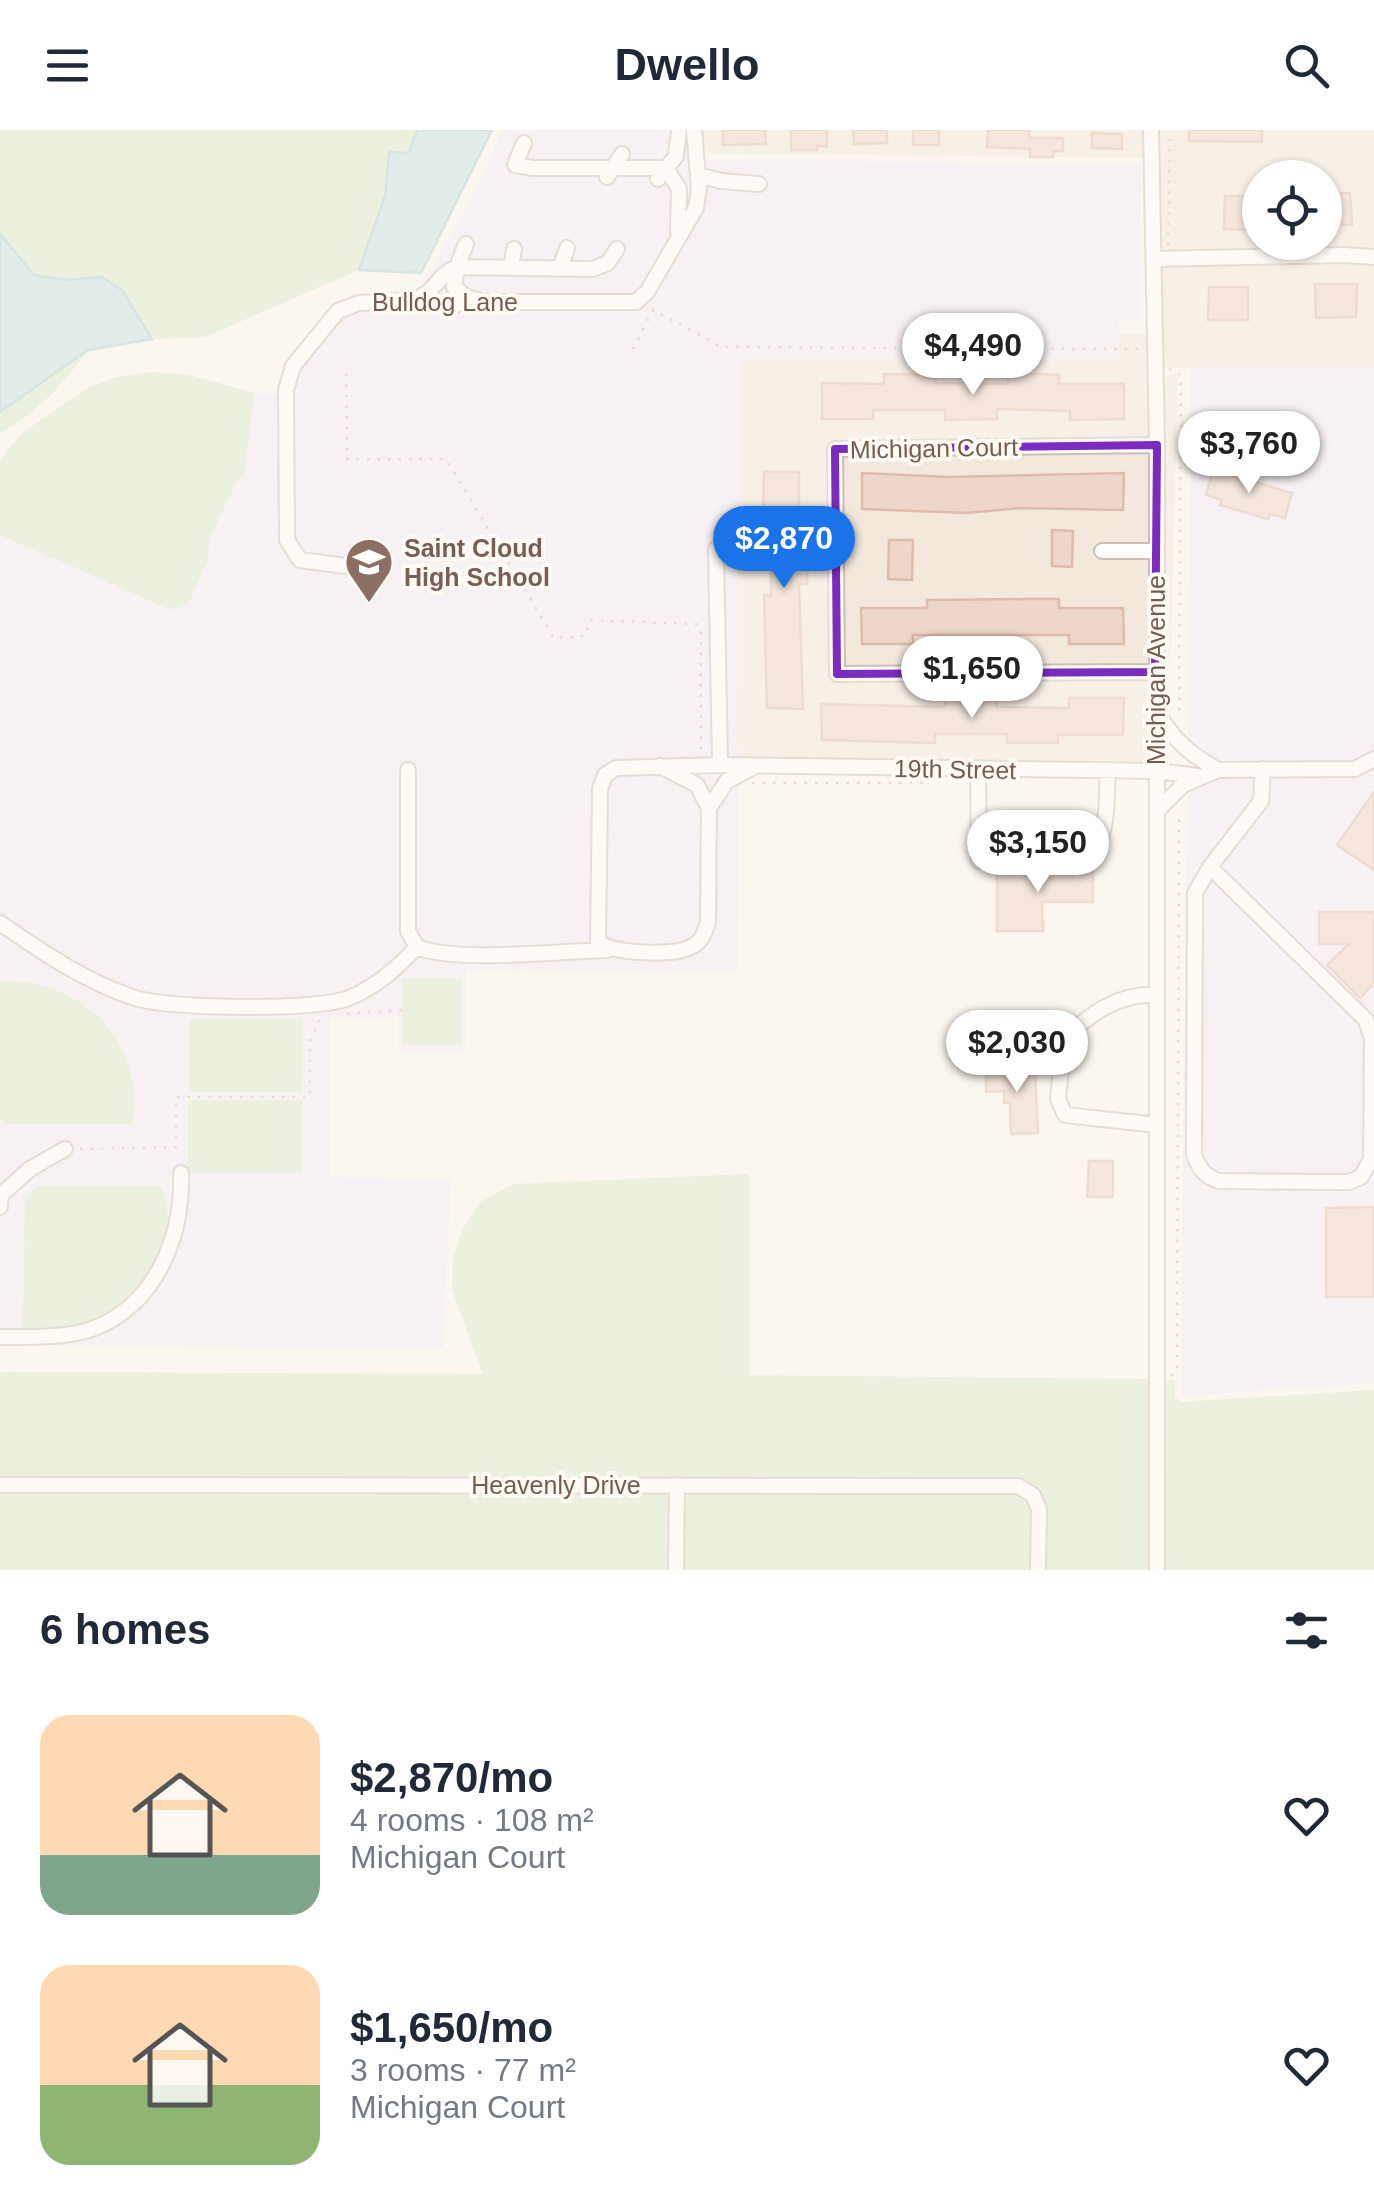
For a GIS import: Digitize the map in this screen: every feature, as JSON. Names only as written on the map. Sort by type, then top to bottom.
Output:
[{"type":"street","points":[[662,173],[678,151],[679,130]]},
{"type":"street","name":"Bulldog Lane","points":[[361,568],[300,560],[288,540],[286,390],[293,366],[338,311],[359,303],[402,301],[449,306],[486,302],[636,302],[647,292],[696,208],[694,130]]},
{"type":"street","name":"Michigan Avenue","points":[[1150,130],[1156,446],[1157,1570]]},
{"type":"street","points":[[524,143],[515,166],[615,166],[662,173],[679,189],[678,240]]},
{"type":"street","points":[[698,176],[759,184]]},
{"type":"street","points":[[466,244],[454,288],[466,297],[486,302]]},
{"type":"street","points":[[560,268],[567,248]]},
{"type":"street","points":[[510,268],[514,249]]},
{"type":"street","points":[[402,301],[432,292],[446,271],[457,266],[603,266],[613,258],[616,249]]},
{"type":"street","points":[[1153,259],[1344,254],[1374,257]]},
{"type":"street","name":"Michigan Court","points":[[1155,672],[837,674],[836,449],[1156,446]]},
{"type":"street","points":[[716,549],[720,765]]},
{"type":"street","points":[[1102,552],[1156,551]]},
{"type":"street","points":[[1156,709],[1179,744],[1218,770]]},
{"type":"street","points":[[1156,811],[1198,776],[1218,770],[1355,769],[1374,759]]},
{"type":"street","points":[[408,770],[408,931],[417,948],[433,953],[474,954],[659,952],[690,948],[703,937],[708,922],[709,808],[697,785],[660,766]]},
{"type":"street","points":[[608,950],[598,942],[600,788],[606,774],[616,768],[752,767]]},
{"type":"street","points":[[709,808],[726,781],[752,767]]},
{"type":"street","name":"19th Street","points":[[752,767],[1108,770],[1198,776]]},
{"type":"street","points":[[1210,867],[1366,1020],[1372,1038],[1372,1159],[1368,1169],[1348,1182],[1219,1181],[1206,1177],[1194,1154],[1195,894],[1210,867],[1261,801],[1264,769]]},
{"type":"street","points":[[978,770],[979,861],[1066,860],[1097,848],[1104,832],[1108,770]]},
{"type":"street","points":[[0,924],[108,987],[156,1004],[181,1006],[344,1000],[372,988],[417,948]]},
{"type":"street","points":[[1157,995],[1135,994],[1118,1000],[1064,1040],[1058,1099],[1065,1115],[1157,1125]]},
{"type":"street","points":[[0,1207],[1,1195],[30,1169],[65,1149]]},
{"type":"street","points":[[0,1338],[90,1330],[130,1308],[160,1270],[176,1237],[181,1174]]},
{"type":"street","name":"Heavenly Drive","points":[[0,1485],[1018,1486],[1032,1494],[1039,1509],[1038,1570]]},
{"type":"street","points":[[676,1485],[676,1570]]},
{"type":"path","points":[[633,349],[654,310],[722,347],[1148,349]]},
{"type":"path","points":[[346,374],[347,459],[446,459],[554,638],[585,636],[590,620],[696,624],[701,629],[700,765]]},
{"type":"path","points":[[1179,744],[1181,375]]},
{"type":"path","points":[[726,781],[929,783]]},
{"type":"path","points":[[1166,1380],[1177,1370],[1179,789]]},
{"type":"path","points":[[342,1014],[402,1010]]},
{"type":"path","points":[[65,1149],[176,1146],[176,1097],[310,1097],[310,1041],[323,1014]]},
{"type":"highlighted area","points":[[1157,445],[1155,672],[837,674],[835,449]]},
{"type":"shaded area","name":"Saint Cloud High School","points":[[502,130],[670,130],[668,151],[687,150],[687,159],[696,160],[1141,163],[1141,321],[1119,321],[1118,360],[739,360],[737,748],[753,761],[753,777],[741,780],[739,786],[738,971],[466,970],[465,1051],[399,1051],[399,1017],[330,1018],[330,1177],[451,1179],[443,1348],[0,1345],[0,460],[21,434],[87,388],[116,377],[153,372],[190,375],[254,393],[278,394],[284,367],[335,303],[365,292],[418,291],[477,188]]},
{"type":"shaded area","points":[[699,130],[1143,130],[1144,158],[698,153]]},
{"type":"shaded area","points":[[1151,130],[1374,130],[1374,367],[1156,368],[1157,771],[753,767],[737,749],[739,360],[1118,360],[1118,334],[1154,334]]},
{"type":"shaded area","points":[[1191,367],[1374,367],[1374,1383],[1181,1396]]},
{"type":"shaded area","points":[[1178,374],[1167,773],[1164,773],[1162,375]]},
{"type":"green space","points":[[0,130],[418,130],[408,153],[389,153],[385,196],[359,270],[205,337],[152,339],[122,290],[101,277],[66,280],[34,275],[0,234]]},
{"type":"green space","points":[[88,350],[49,397],[0,433],[0,412]]},
{"type":"green space","points":[[153,372],[190,375],[254,393],[244,476],[237,481],[209,540],[208,560],[189,602],[171,610],[0,535],[0,460],[21,434],[87,388],[116,377]]},
{"type":"green space","points":[[402,978],[461,978],[461,1045],[402,1045]]},
{"type":"green space","points":[[0,981],[30,983],[57,991],[102,1020],[118,1041],[129,1066],[134,1094],[133,1124],[4,1124],[0,1119]]},
{"type":"green space","points":[[189,1019],[303,1019],[302,1092],[189,1092]]},
{"type":"green space","points":[[188,1100],[302,1100],[302,1173],[188,1173]]},
{"type":"green space","points":[[749,1174],[749,1375],[1150,1379],[1150,1570],[0,1570],[0,1372],[483,1374],[452,1290],[453,1257],[462,1230],[480,1202],[513,1184]]},
{"type":"green space","points":[[38,1185],[161,1186],[167,1206],[167,1227],[152,1268],[123,1301],[86,1322],[23,1328],[25,1199]]},
{"type":"green space","points":[[1167,1380],[1175,1380],[1175,1398],[1181,1402],[1374,1390],[1374,1570],[1165,1570]]},
{"type":"water","points":[[418,130],[492,130],[421,273],[359,270],[385,196],[389,152],[408,153]]},
{"type":"water","points":[[0,234],[34,275],[66,280],[101,277],[122,290],[152,339],[88,350],[0,412]]},
{"type":"building","points":[[723,130],[765,130],[766,144],[723,145]]},
{"type":"building","points":[[791,130],[827,130],[827,146],[791,150]]},
{"type":"building","points":[[853,130],[887,130],[887,143],[854,144]]},
{"type":"building","points":[[913,130],[939,130],[939,145],[913,145]]},
{"type":"building","points":[[988,130],[1029,130],[1029,138],[1063,138],[1063,151],[1053,151],[1053,157],[1030,157],[1030,149],[987,147]]},
{"type":"building","points":[[1189,130],[1262,130],[1262,142],[1189,141]]},
{"type":"building","points":[[1092,133],[1122,134],[1122,149],[1092,148]]},
{"type":"building","points":[[1342,193],[1350,193],[1352,225],[1342,225]]},
{"type":"building","points":[[1225,196],[1242,196],[1242,230],[1224,229]]},
{"type":"building","points":[[1315,284],[1357,284],[1356,317],[1316,318]]},
{"type":"building","points":[[1209,287],[1248,287],[1248,320],[1208,320]]},
{"type":"building","points":[[884,374],[936,375],[935,383],[1008,384],[1008,374],[1038,374],[1059,375],[1059,384],[1124,384],[1124,419],[1070,420],[1070,411],[997,409],[997,419],[945,420],[945,410],[873,410],[873,419],[822,419],[822,383],[884,384]]},
{"type":"building","points":[[1213,470],[1292,493],[1285,518],[1270,514],[1268,519],[1220,505],[1222,500],[1206,495]]},
{"type":"building","points":[[764,472],[799,472],[799,534],[808,534],[807,584],[799,584],[803,709],[767,708],[764,595],[771,596],[772,521],[763,521]]},
{"type":"building","points":[[862,473],[948,477],[1124,473],[1123,510],[1020,508],[967,513],[862,509]]},
{"type":"building","points":[[1052,530],[1073,531],[1072,567],[1052,566]]},
{"type":"building","points":[[889,540],[913,540],[912,580],[888,579]]},
{"type":"building","points":[[1059,599],[1059,608],[1123,608],[1124,644],[1069,644],[1069,635],[913,635],[913,644],[862,644],[861,608],[927,608],[927,600]]},
{"type":"building","points":[[945,698],[997,698],[997,707],[1069,708],[1069,698],[1124,698],[1123,735],[1058,735],[1058,743],[1007,743],[1007,734],[935,734],[935,743],[822,740],[821,704],[945,707]]},
{"type":"building","points":[[1374,792],[1374,870],[1337,845]]},
{"type":"building","points":[[1093,868],[1093,902],[1042,902],[1043,931],[997,931],[997,871]]},
{"type":"building","points":[[1319,912],[1374,912],[1374,983],[1360,998],[1327,965],[1349,944],[1319,944]]},
{"type":"building","points":[[986,1067],[1035,1067],[1038,1133],[1011,1134],[1010,1103],[1004,1103],[1004,1091],[986,1092]]},
{"type":"building","points":[[1089,1161],[1113,1161],[1113,1197],[1087,1197]]},
{"type":"building","points":[[1374,1207],[1374,1297],[1326,1297],[1326,1208]]},
{"type":"place","name":"Saint Cloud High School","points":[[369,604]]}]
